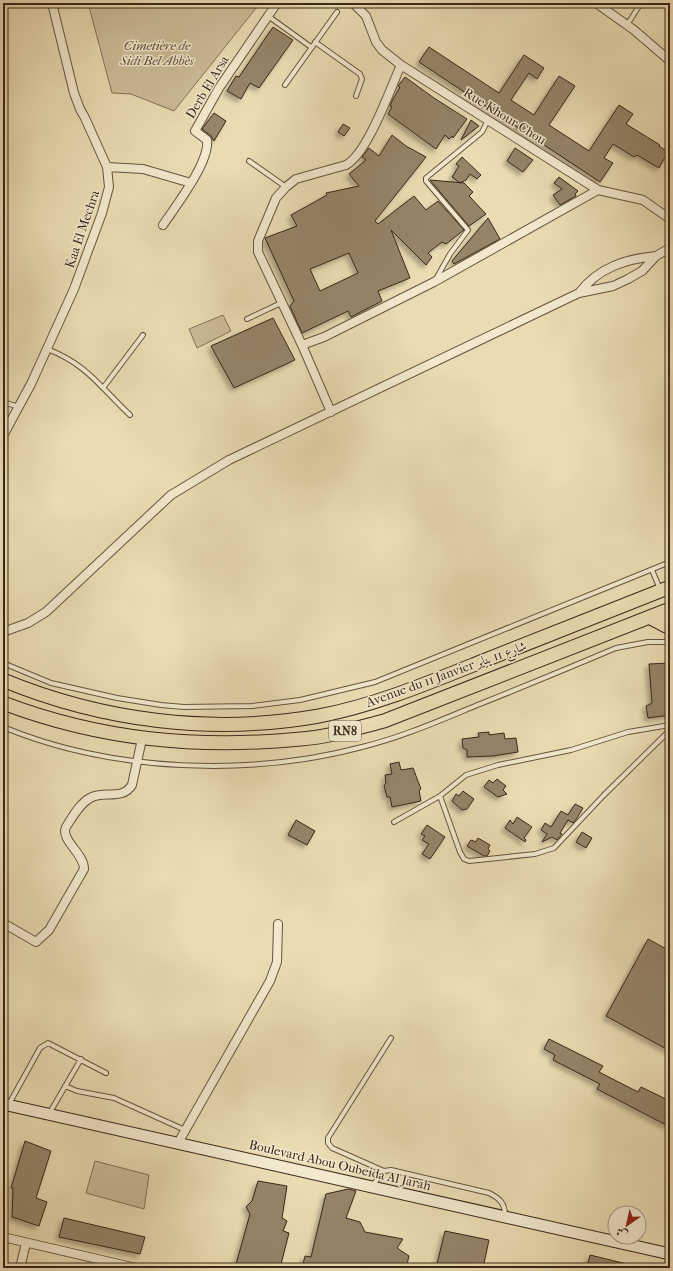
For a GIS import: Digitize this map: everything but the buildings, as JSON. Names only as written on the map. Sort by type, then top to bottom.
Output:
[{"type":"main road","name":"Avenue du 11 Janvier شارع 11 يناير","points":[[3,680],[34,692],[79,706],[150,720],[225,724],[299,719],[337,712],[398,694],[667,589]]},
{"type":"main road","name":"Avenue du 11 Janvier شارع 11 يناير","points":[[3,703],[72,726],[142,739],[197,744],[247,743],[301,739],[342,732],[384,721],[670,609]]},
{"type":"main road","points":[[649,617],[670,628]]},
{"type":"street","name":"Kaa El Mechra","points":[[5,432],[20,408],[83,266],[102,214],[109,187],[107,167],[78,105],[52,3]]},
{"type":"street","name":"Derb El Arsa","points":[[163,225],[191,183],[206,151],[208,144],[204,137],[195,131],[219,88],[277,3]]},
{"type":"street","name":"Rue Khour Chou","points":[[353,3],[366,16],[376,42],[382,50],[401,65],[598,190],[643,200],[670,219]]},
{"type":"street","points":[[596,3],[627,25],[670,61]]},
{"type":"street","points":[[331,412],[257,248],[276,198],[286,187],[296,179],[353,161],[372,130],[401,65]]},
{"type":"street","points":[[107,167],[143,169],[191,183]]},
{"type":"street","points":[[302,345],[324,337],[434,282],[598,190]]},
{"type":"street","points":[[3,632],[28,622],[46,612],[171,495],[185,485],[229,460],[579,293],[613,286],[628,279],[642,271],[656,256],[670,248]]},
{"type":"street","points":[[579,293],[587,282],[610,267],[637,258],[656,256]]},
{"type":"street","points":[[3,923],[36,942],[43,937],[84,869],[84,863],[81,857],[65,837],[64,831],[66,827],[89,799],[100,795],[122,794],[128,791],[132,785],[142,739]]},
{"type":"street","points":[[178,1143],[270,981],[277,962],[278,924]]},
{"type":"street","name":"Boulevard Abou Oubeida Al Jarah","points":[[6,1104],[48,1115],[372,1186],[670,1254]]},
{"type":"street","points":[[3,1237],[136,1268]]},
{"type":"street","points":[[20,1268],[26,1243]]},
{"type":"lane","points":[[627,25],[641,3]]},
{"type":"lane","points":[[285,85],[337,12]]},
{"type":"lane","points":[[268,16],[312,47]]},
{"type":"lane","points":[[315,42],[360,74],[362,79],[356,96]]},
{"type":"lane","points":[[434,282],[450,254],[468,230],[426,181],[426,178],[482,132],[488,119]]},
{"type":"lane","points":[[249,161],[286,187]]},
{"type":"lane","points":[[247,319],[281,303]]},
{"type":"lane","points":[[103,388],[143,335]]},
{"type":"lane","points":[[47,349],[71,359],[95,379],[130,415]]},
{"type":"lane","points":[[3,402],[20,408]]},
{"type":"lane","points":[[3,663],[51,683],[117,698],[161,705],[184,707],[252,706],[300,700],[375,682],[670,562]]},
{"type":"lane","points":[[652,570],[667,589]]},
{"type":"lane","points":[[3,727],[60,746],[138,760],[177,765],[246,766],[322,756],[363,747],[420,729],[616,648],[648,642],[670,642]]},
{"type":"lane","points":[[394,822],[440,796],[466,775],[498,765],[571,750],[628,732],[670,725]]},
{"type":"lane","points":[[440,796],[460,852],[464,859],[469,860],[535,854],[549,850],[559,843],[586,813],[670,730]]},
{"type":"lane","points":[[391,1038],[328,1138],[328,1143],[332,1148],[384,1171],[391,1170],[489,1193],[502,1202],[505,1207],[505,1216]]},
{"type":"lane","points":[[6,1104],[44,1044],[48,1043],[55,1045],[106,1073]]},
{"type":"lane","points":[[48,1115],[81,1059]]},
{"type":"lane","points":[[65,1086],[77,1091],[114,1098],[186,1130]]},
{"type":"lane","points":[[372,1186],[384,1171]]},
{"type":"green space","name":"Cimetière de Sidi Bel Abbès","points":[[88,3],[260,3],[174,111],[131,94],[112,93]]},
{"type":"green space","points":[[223,315],[231,331],[197,348],[189,329]]},
{"type":"green space","points":[[95,1161],[149,1175],[144,1209],[86,1193]]}]
